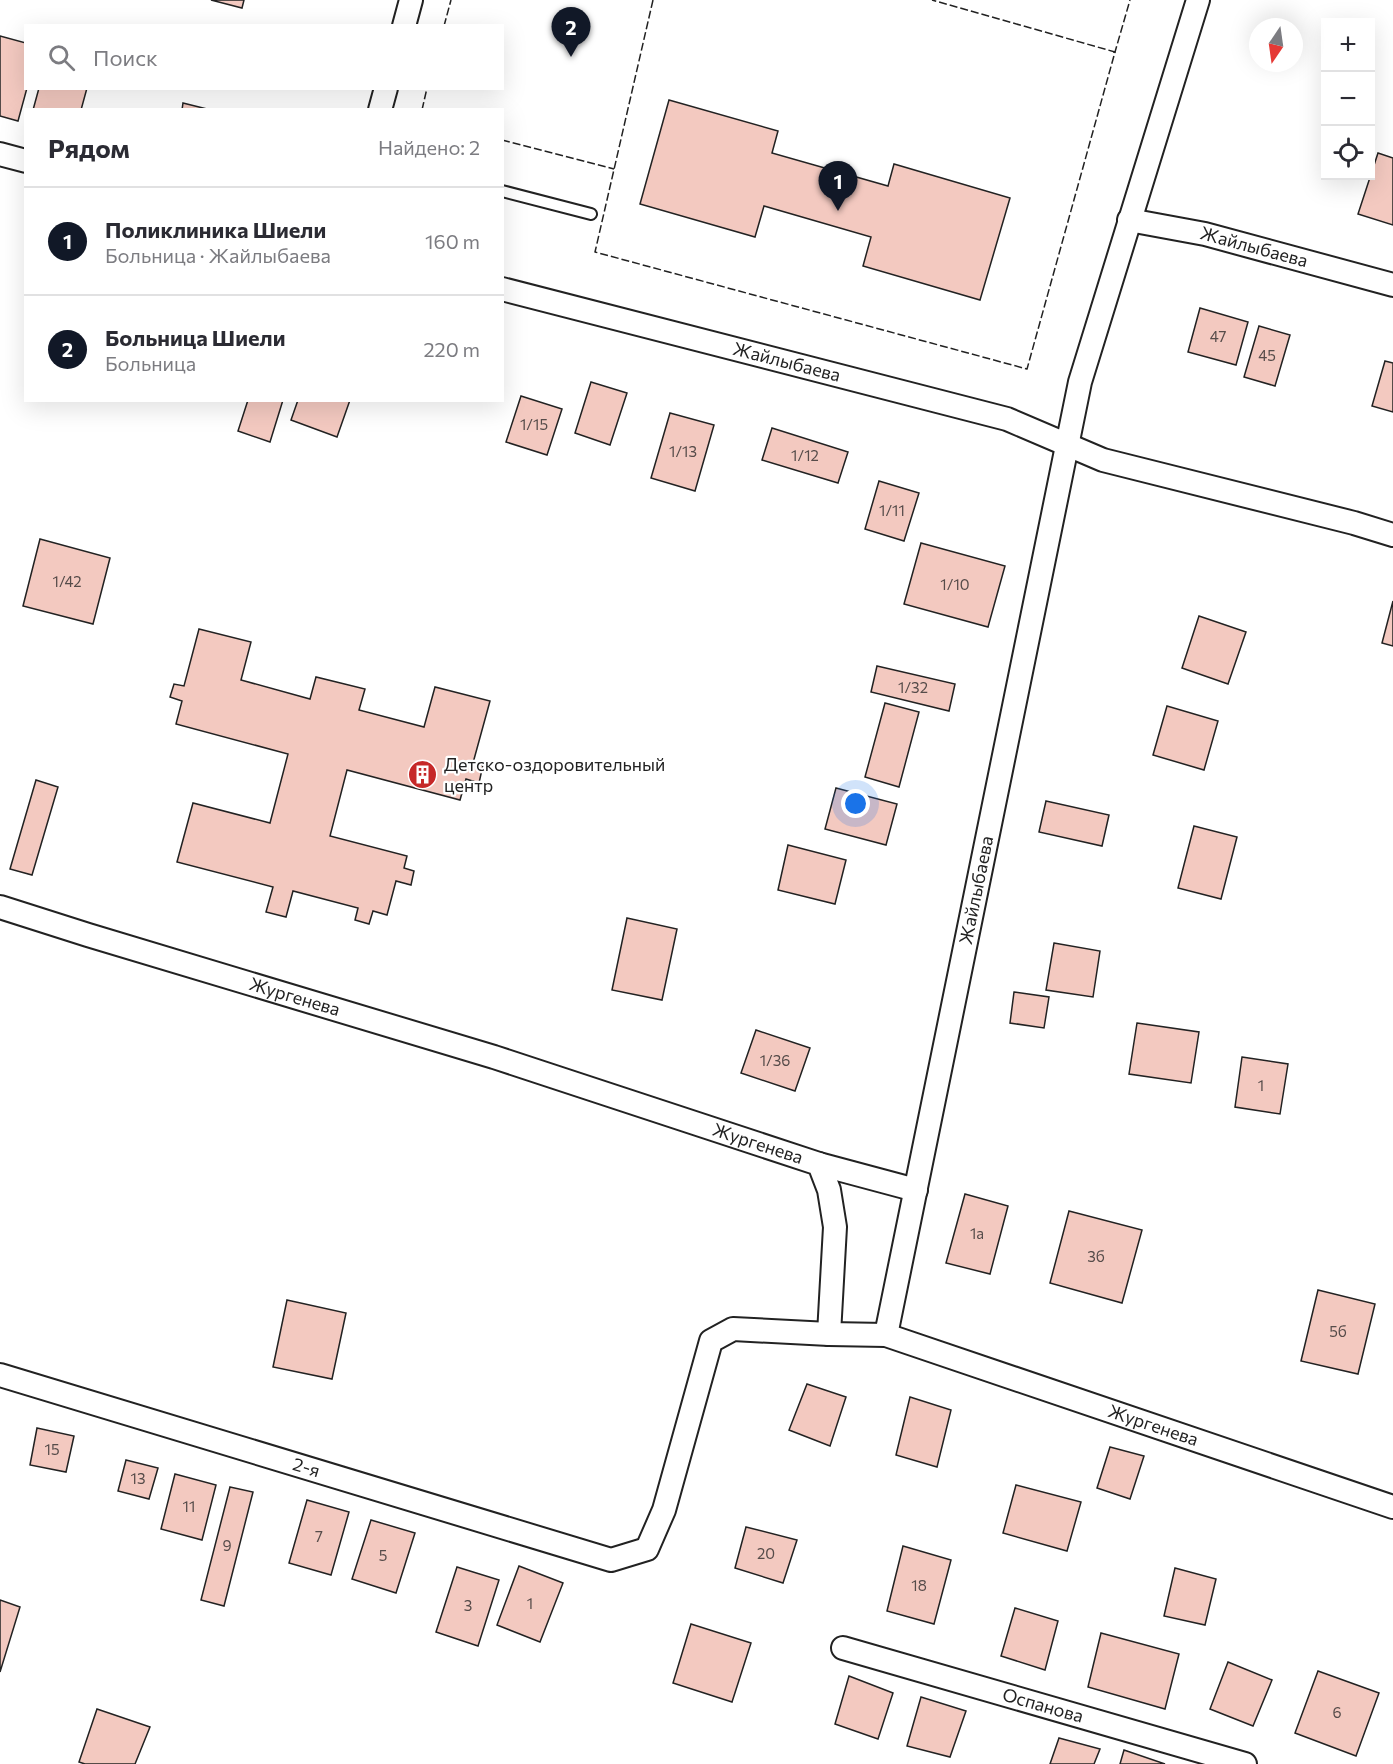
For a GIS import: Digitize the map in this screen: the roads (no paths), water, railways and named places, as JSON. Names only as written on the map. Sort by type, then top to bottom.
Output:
[{"type":"street","points":[[405,24],[411,0]]},
{"type":"street","points":[[1130,220],[1198,0]]},
{"type":"street","points":[[381,108],[385,90]]},
{"type":"street","points":[[0,154],[24,160]]},
{"type":"street","name":"Жайлыбаева","points":[[886,1335],[1066,445],[1080,382],[1130,220],[1205,234],[1393,285]]},
{"type":"street","name":"Жайлыбаева","points":[[504,290],[1007,419],[1066,445]]},
{"type":"street","points":[[1066,445],[1103,460],[1354,523],[1393,535]]},
{"type":"street","name":"Жургенева","points":[[0,907],[494,1057],[819,1164],[829,1190],[835,1227],[829,1334],[886,1335],[1393,1507]]},
{"type":"street","points":[[819,1164],[916,1190]]},
{"type":"street","name":"2-я","points":[[0,1375],[611,1560],[647,1549],[664,1510],[711,1341],[733,1329],[829,1334]]},
{"type":"street","name":"Оспанова","points":[[843,1648],[1245,1764]]},
{"type":"lane","points":[[504,192],[591,214]]},
{"type":"place","name":"Больница Шиели","points":[[571,57]]},
{"type":"place","name":"Поликлиника Шиели","points":[[838,211]]},
{"type":"place","name":"Детско-оздоровительный центр","points":[[423,775]]}]
